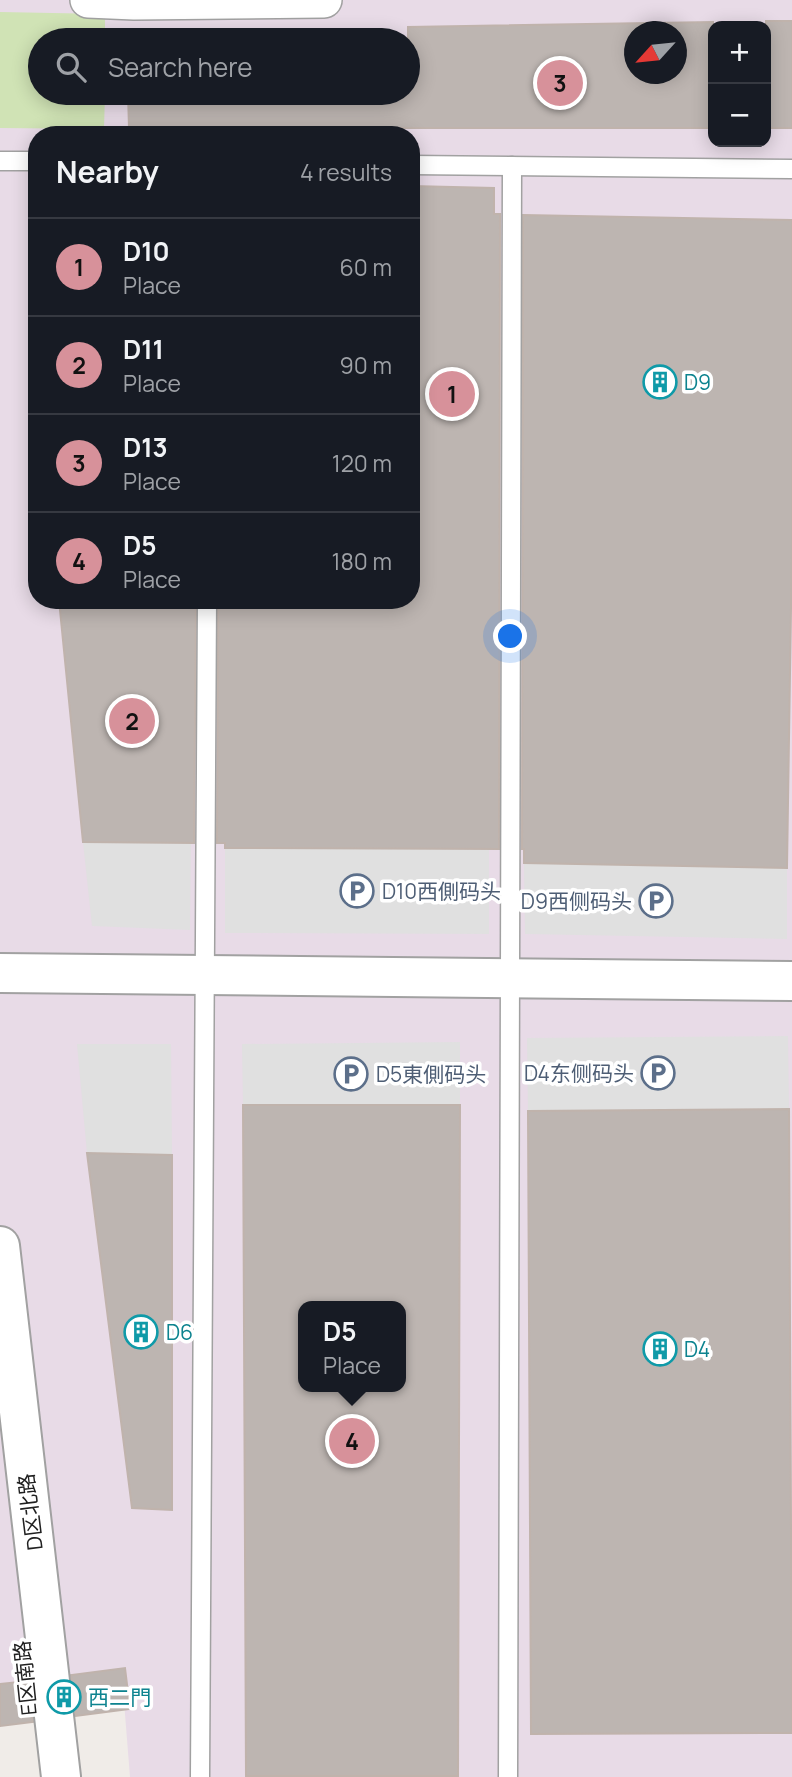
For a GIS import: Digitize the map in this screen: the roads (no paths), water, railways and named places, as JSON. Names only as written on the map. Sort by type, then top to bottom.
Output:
[{"type":"street","points":[[88,0],[324,0]]},
{"type":"street","points":[[0,973],[792,981]]},
{"type":"street","name":"D区北路","points":[[0,1246],[61,1777]]},
{"type":"street","name":"E区南路","points":[[0,1453],[35,1777]]},
{"type":"lane","points":[[0,161],[28,161]]},
{"type":"lane","points":[[420,165],[792,169]]},
{"type":"lane","points":[[508,1777],[512,166]]},
{"type":"lane","points":[[200,1777],[207,609]]},
{"type":"place","name":"D13","points":[[560,83]]},
{"type":"place","name":"D9","points":[[660,382]]},
{"type":"place","name":"D10","points":[[452,394]]},
{"type":"place","name":"D11","points":[[132,721]]},
{"type":"place","name":"D10西側码头","points":[[357,891]]},
{"type":"place","name":"D9西侧码头","points":[[656,901]]},
{"type":"place","name":"D4东侧码头","points":[[658,1073]]},
{"type":"place","name":"D5東側码头","points":[[351,1074]]},
{"type":"place","name":"D6","points":[[141,1332]]},
{"type":"place","name":"D4","points":[[660,1349]]},
{"type":"place","name":"D5","points":[[352,1441]]},
{"type":"place","name":"西二門","points":[[64,1697]]}]
